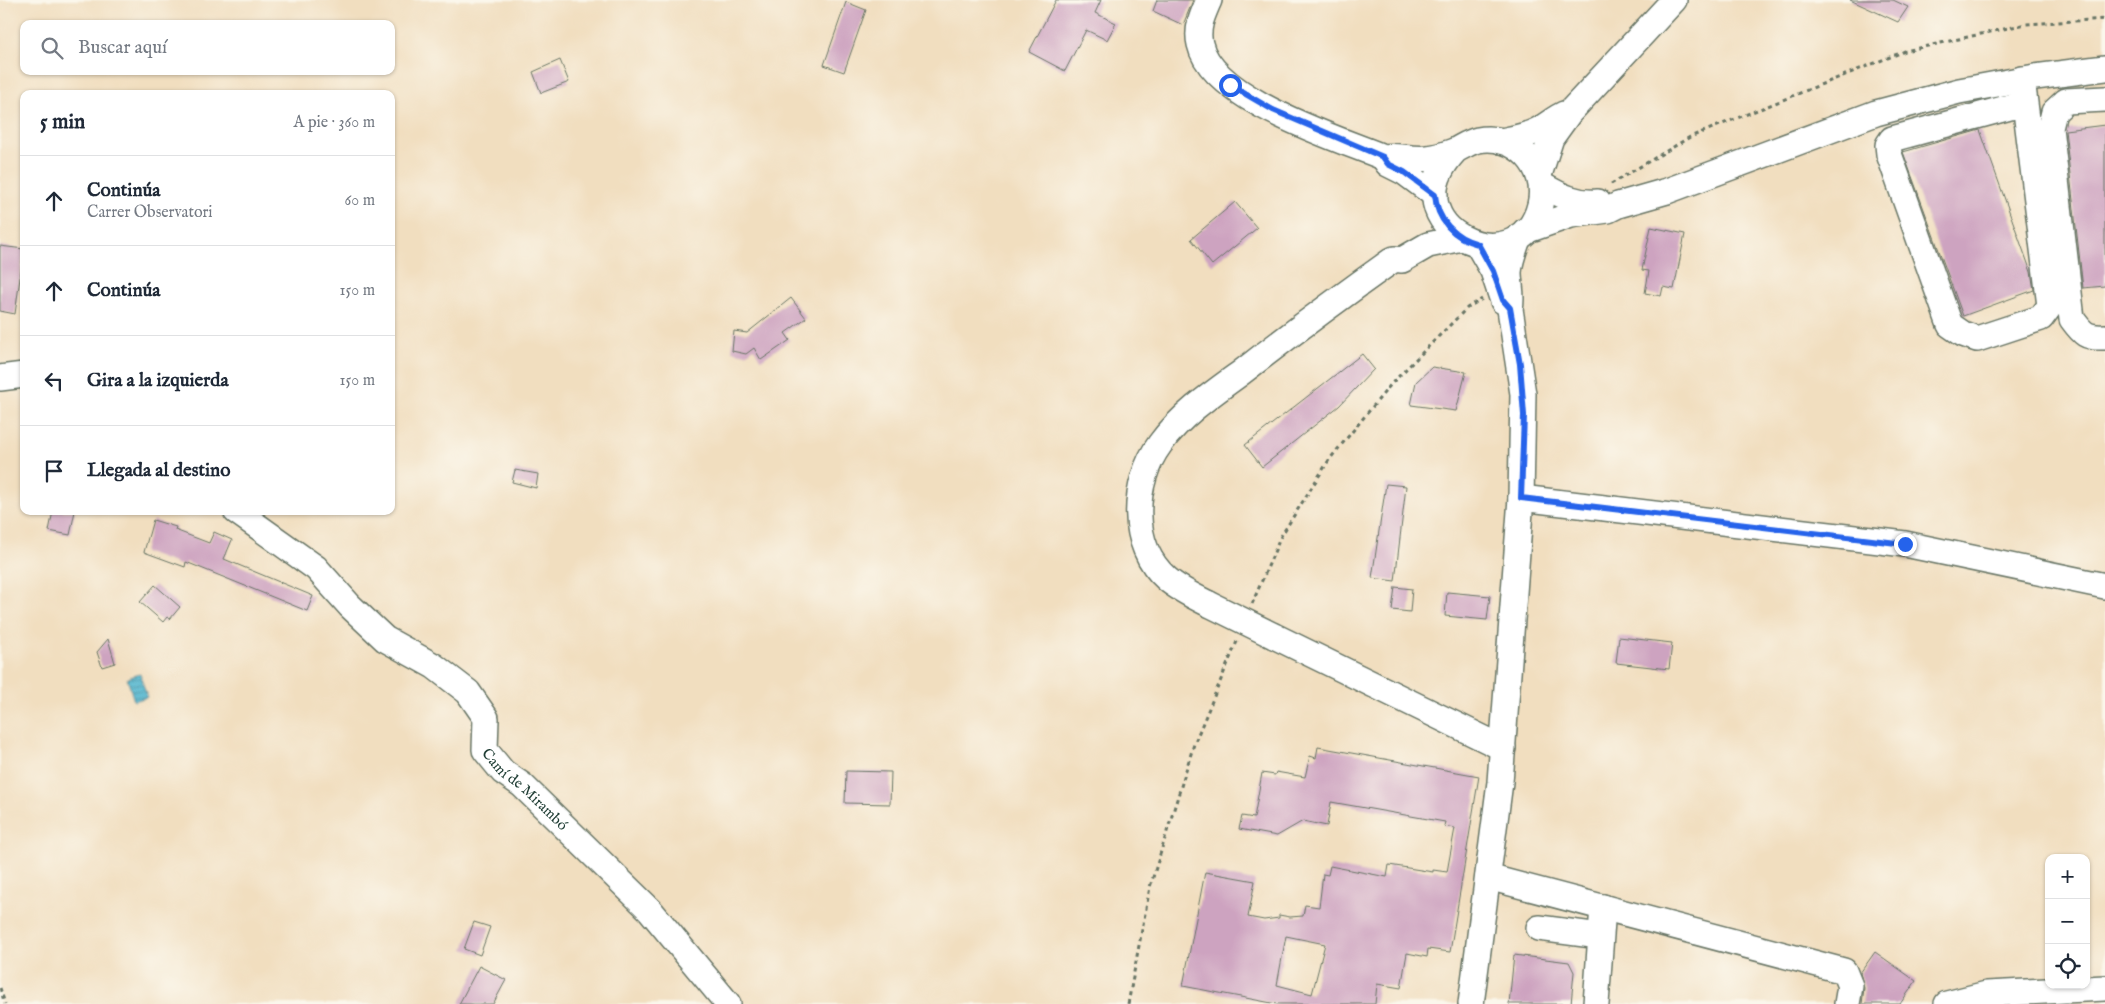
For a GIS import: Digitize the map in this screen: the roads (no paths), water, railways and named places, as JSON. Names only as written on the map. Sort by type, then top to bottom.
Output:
[{"type":"street","points":[[1209,0],[1199,26],[1200,43],[1206,60],[1218,75],[1243,94],[1273,110],[1383,157],[1388,164],[1404,172],[1436,199]]},
{"type":"street","points":[[1540,180],[1552,138],[1569,113],[1674,0]]},
{"type":"street","points":[[2024,91],[2050,306],[2041,318],[1978,339],[1963,334],[1950,325],[1889,154],[1888,145],[1892,139],[2024,91],[2105,68]]},
{"type":"street","points":[[1540,180],[1570,200],[1587,203],[1607,202],[1611,196],[1682,186],[1876,113],[1958,91],[2024,91]]},
{"type":"street","points":[[2105,99],[2066,101],[2054,112],[2050,128],[2072,319],[2081,332],[2092,338],[2105,336]]},
{"type":"street","points":[[1502,140],[1533,132],[1556,117],[1569,113]]},
{"type":"street","points":[[1383,157],[1394,155],[1421,159],[1455,151],[1477,140],[1502,140],[1525,153],[1535,166],[1540,180],[1542,198],[1539,210],[1522,234],[1510,263],[1512,300],[1510,308],[1523,394],[1521,498],[1503,748],[1471,1004]]},
{"type":"street","points":[[1455,151],[1440,170],[1436,199],[1438,211],[1448,227],[1470,241],[1493,271],[1503,300],[1510,308]]},
{"type":"street","points":[[1503,748],[1184,591],[1166,578],[1152,562],[1145,548],[1141,530],[1140,491],[1148,462],[1160,443],[1195,408],[1308,320],[1394,260],[1402,260],[1428,244],[1470,241],[1500,244],[1571,216],[1608,210],[1611,196]]},
{"type":"street","points":[[1394,260],[1396,252],[1420,230],[1436,199]]},
{"type":"street","points":[[0,378],[20,376]]},
{"type":"street","points":[[1521,498],[1905,544],[2105,586]]},
{"type":"street","name":"Camí de Mirambó","points":[[242,515],[316,568],[350,606],[385,639],[434,666],[468,692],[486,718],[485,750],[503,772],[522,785],[650,910],[728,1004]]},
{"type":"street","points":[[1488,877],[1844,971],[1850,986],[1847,1004]]},
{"type":"street","points":[[1596,1004],[1603,907]]},
{"type":"street","points":[[1539,928],[1600,936]]},
{"type":"street","points":[[1947,1004],[1987,994],[2105,988]]},
{"type":"water","points":[[140,674],[147,697],[134,701],[127,678]]}]
